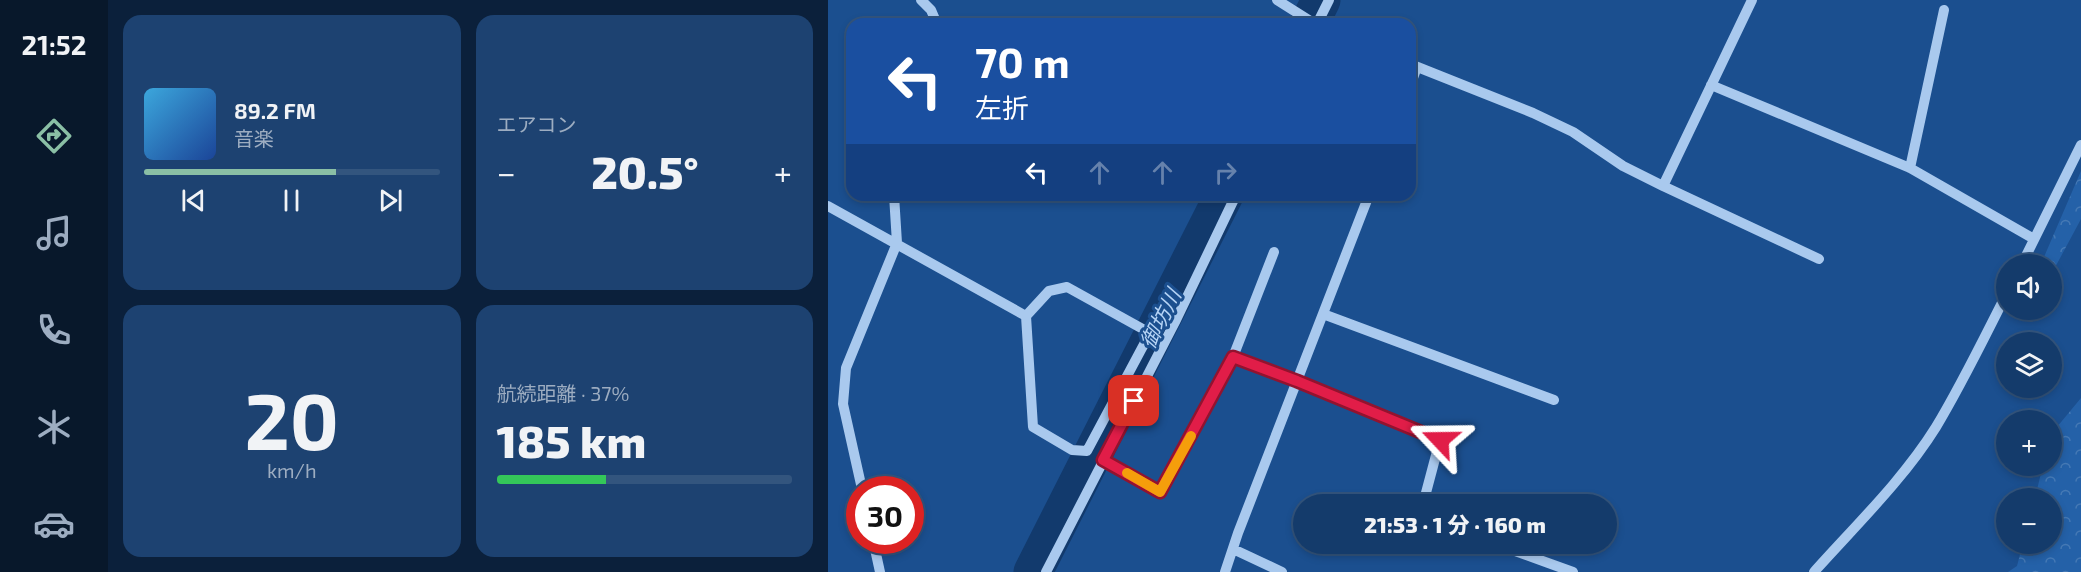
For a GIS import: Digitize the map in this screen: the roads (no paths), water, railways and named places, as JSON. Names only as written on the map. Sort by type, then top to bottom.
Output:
[{"type":"street","points":[[921,0],[933,5]]},
{"type":"street","points":[[1277,0],[1296,18]]},
{"type":"street","points":[[1319,18],[1329,0]]},
{"type":"street","points":[[1663,186],[1752,0]]},
{"type":"street","points":[[1910,168],[1944,10]]},
{"type":"street","points":[[1416,67],[1533,113],[1573,132],[1623,166],[1819,259]]},
{"type":"street","points":[[1711,85],[1910,168],[2034,239]]},
{"type":"street","points":[[2027,254],[2081,145]]},
{"type":"street","points":[[859,476],[843,404],[846,368],[897,243],[894,201]]},
{"type":"street","points":[[1046,572],[1175,322],[1233,201]]},
{"type":"street","points":[[1225,572],[1367,201]]},
{"type":"street","points":[[828,206],[1026,316]]},
{"type":"street","points":[[1103,460],[1160,492],[1233,357],[1274,252]]},
{"type":"street","points":[[1067,287],[1149,333],[1087,451],[1072,450],[1033,427],[1026,316],[1049,291],[1067,287]]},
{"type":"street","points":[[1323,314],[1554,400]]},
{"type":"street","points":[[1814,572],[1894,482],[1935,429],[1996,315]]},
{"type":"street","points":[[1233,357],[1440,440],[1426,494]]},
{"type":"street","points":[[1233,549],[1282,572]]},
{"type":"street","points":[[876,554],[880,572]]},
{"type":"street","points":[[1523,554],[1573,572]]},
{"type":"waterway","name":"御坊川","points":[[1312,18],[1321,0]]},
{"type":"waterway","name":"御坊川","points":[[1033,572],[1221,201]]}]
